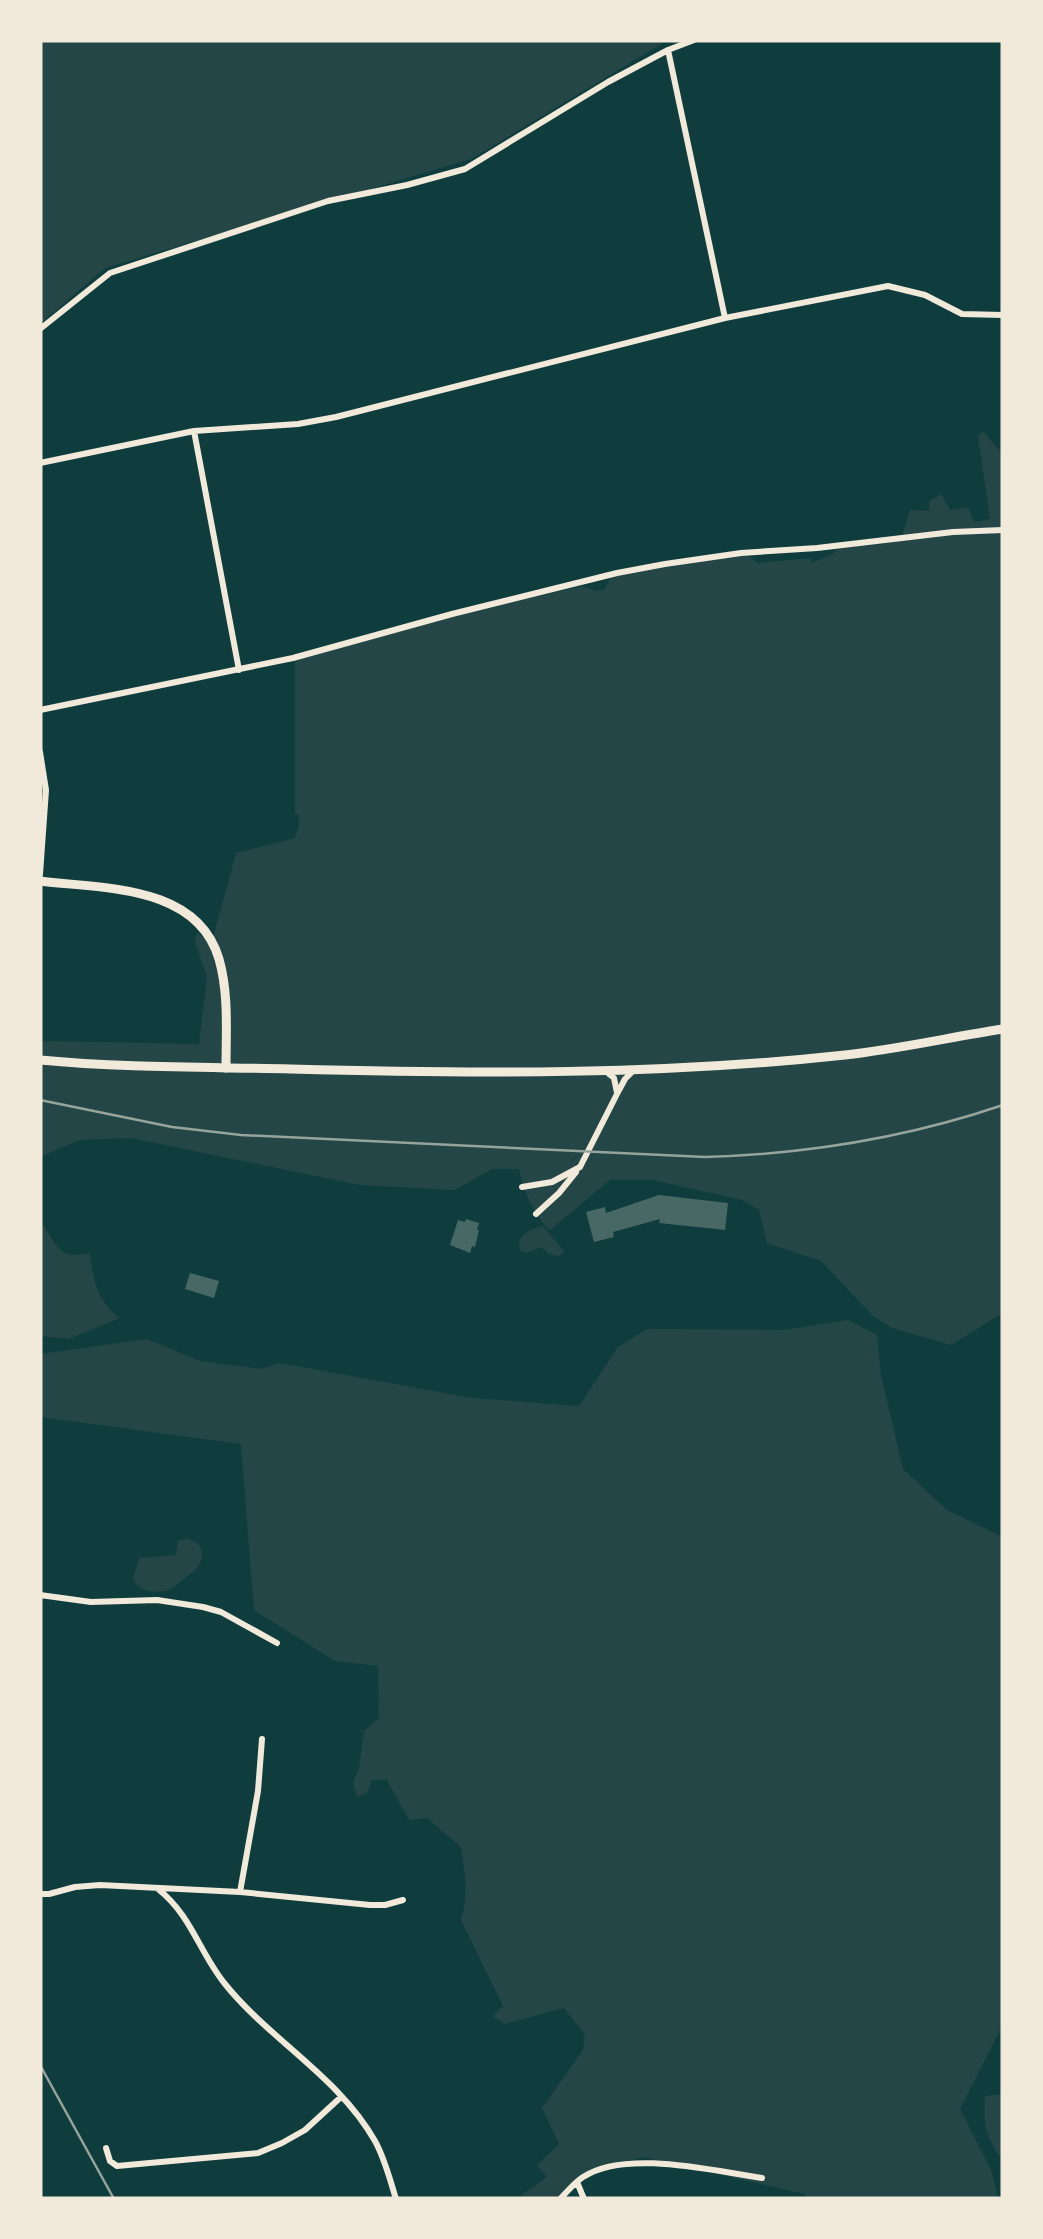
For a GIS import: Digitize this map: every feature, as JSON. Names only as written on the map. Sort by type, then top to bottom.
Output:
[{"type":"main road","points":[[40,878],[148,895],[178,908],[203,928],[219,958],[225,989],[226,1068]]},
{"type":"main road","points":[[40,1060],[424,1073],[604,1070],[849,1054],[1003,1029]]},
{"type":"street","points":[[40,329],[110,272],[328,201],[465,169],[608,82],[694,40]]},
{"type":"street","points":[[668,50],[725,318]]},
{"type":"street","points":[[40,463],[194,431],[298,424],[336,417],[725,318],[888,286],[925,294],[962,314],[1003,316]]},
{"type":"street","points":[[194,431],[239,670]]},
{"type":"street","points":[[40,710],[239,670],[665,564],[711,556],[1003,530]]},
{"type":"street","points":[[40,752],[46,790],[40,878]]},
{"type":"street","points":[[536,1214],[580,1167],[625,1079],[635,1069]]},
{"type":"street","points":[[604,1070],[614,1078],[617,1094]]},
{"type":"street","points":[[522,1186],[552,1182],[580,1167]]},
{"type":"street","points":[[40,1595],[91,1602],[157,1600],[202,1607],[221,1612],[277,1643]]},
{"type":"street","points":[[240,1892],[258,1791],[262,1739]]},
{"type":"street","points":[[40,1894],[100,1885],[240,1892],[370,1905],[403,1900]]},
{"type":"street","points":[[158,1889],[189,1922],[214,1969],[240,2002],[354,2110],[374,2140],[396,2199]]},
{"type":"street","points":[[106,2148],[110,2161],[117,2166],[258,2152],[305,2130],[341,2097]]},
{"type":"street","points":[[560,2199],[584,2176],[641,2163],[762,2178]]},
{"type":"street","points":[[578,2182],[584,2199]]},
{"type":"shaded area","points":[[40,40],[674,40],[471,159],[105,268],[40,324]]},
{"type":"shaded area","points":[[983,431],[1003,454],[1003,1313],[951,1345],[892,1328],[872,1315],[821,1261],[767,1243],[759,1210],[742,1200],[653,1180],[610,1180],[549,1231],[530,1202],[519,1169],[492,1169],[455,1190],[360,1185],[131,1138],[80,1140],[40,1157],[40,1041],[199,1044],[207,977],[195,942],[197,932],[211,945],[236,853],[295,838],[299,826],[299,815],[295,814],[295,661],[467,612],[583,586],[604,590],[611,577],[746,553],[757,563],[811,558],[811,563],[833,554],[839,546],[871,539],[880,545],[901,540],[910,510],[929,511],[929,502],[941,494],[950,510],[968,507],[974,522],[990,519],[978,436]]},
{"type":"shaded area","points":[[40,1221],[64,1252],[90,1253],[98,1289],[120,1318],[69,1339],[40,1336]]},
{"type":"shaded area","points":[[543,1226],[564,1252],[559,1256],[542,1247],[521,1251],[521,1237]]},
{"type":"shaded area","points":[[848,1320],[877,1335],[881,1375],[903,1469],[947,1510],[1003,1537],[1003,2024],[960,2109],[992,2172],[998,2199],[805,2199],[805,2194],[643,2157],[582,2173],[556,2199],[516,2199],[547,2177],[537,2165],[559,2144],[542,2108],[583,2050],[585,2035],[564,2008],[504,2024],[493,2016],[503,2006],[461,1920],[466,1892],[461,1847],[427,1818],[409,1820],[387,1780],[372,1780],[367,1793],[357,1797],[353,1782],[364,1731],[379,1718],[378,1666],[335,1661],[254,1610],[241,1444],[40,1417],[40,1354],[147,1339],[200,1361],[261,1369],[280,1363],[472,1398],[579,1406],[618,1347],[647,1329],[784,1330]]},
{"type":"shaded area","points":[[178,1540],[198,1543],[202,1556],[191,1574],[163,1591],[148,1590],[136,1583],[133,1579],[139,1558],[176,1555]]},
{"type":"shaded area","points":[[1003,2094],[1003,2161],[986,2130],[984,2116],[985,2096]]},
{"type":"building","points":[[659,1195],[728,1203],[725,1230],[659,1223],[660,1219],[613,1232],[614,1237],[594,1242],[586,1212],[605,1207],[606,1213]]},
{"type":"building","points":[[458,1220],[479,1223],[475,1247],[470,1253],[450,1245]]},
{"type":"building","points":[[190,1273],[219,1281],[214,1298],[185,1289]]},
{"type":"railway","points":[[40,1100],[172,1127],[241,1135],[705,1157],[856,1142],[930,1127],[1003,1105]]},
{"type":"railway","points":[[40,2065],[114,2199]]}]
